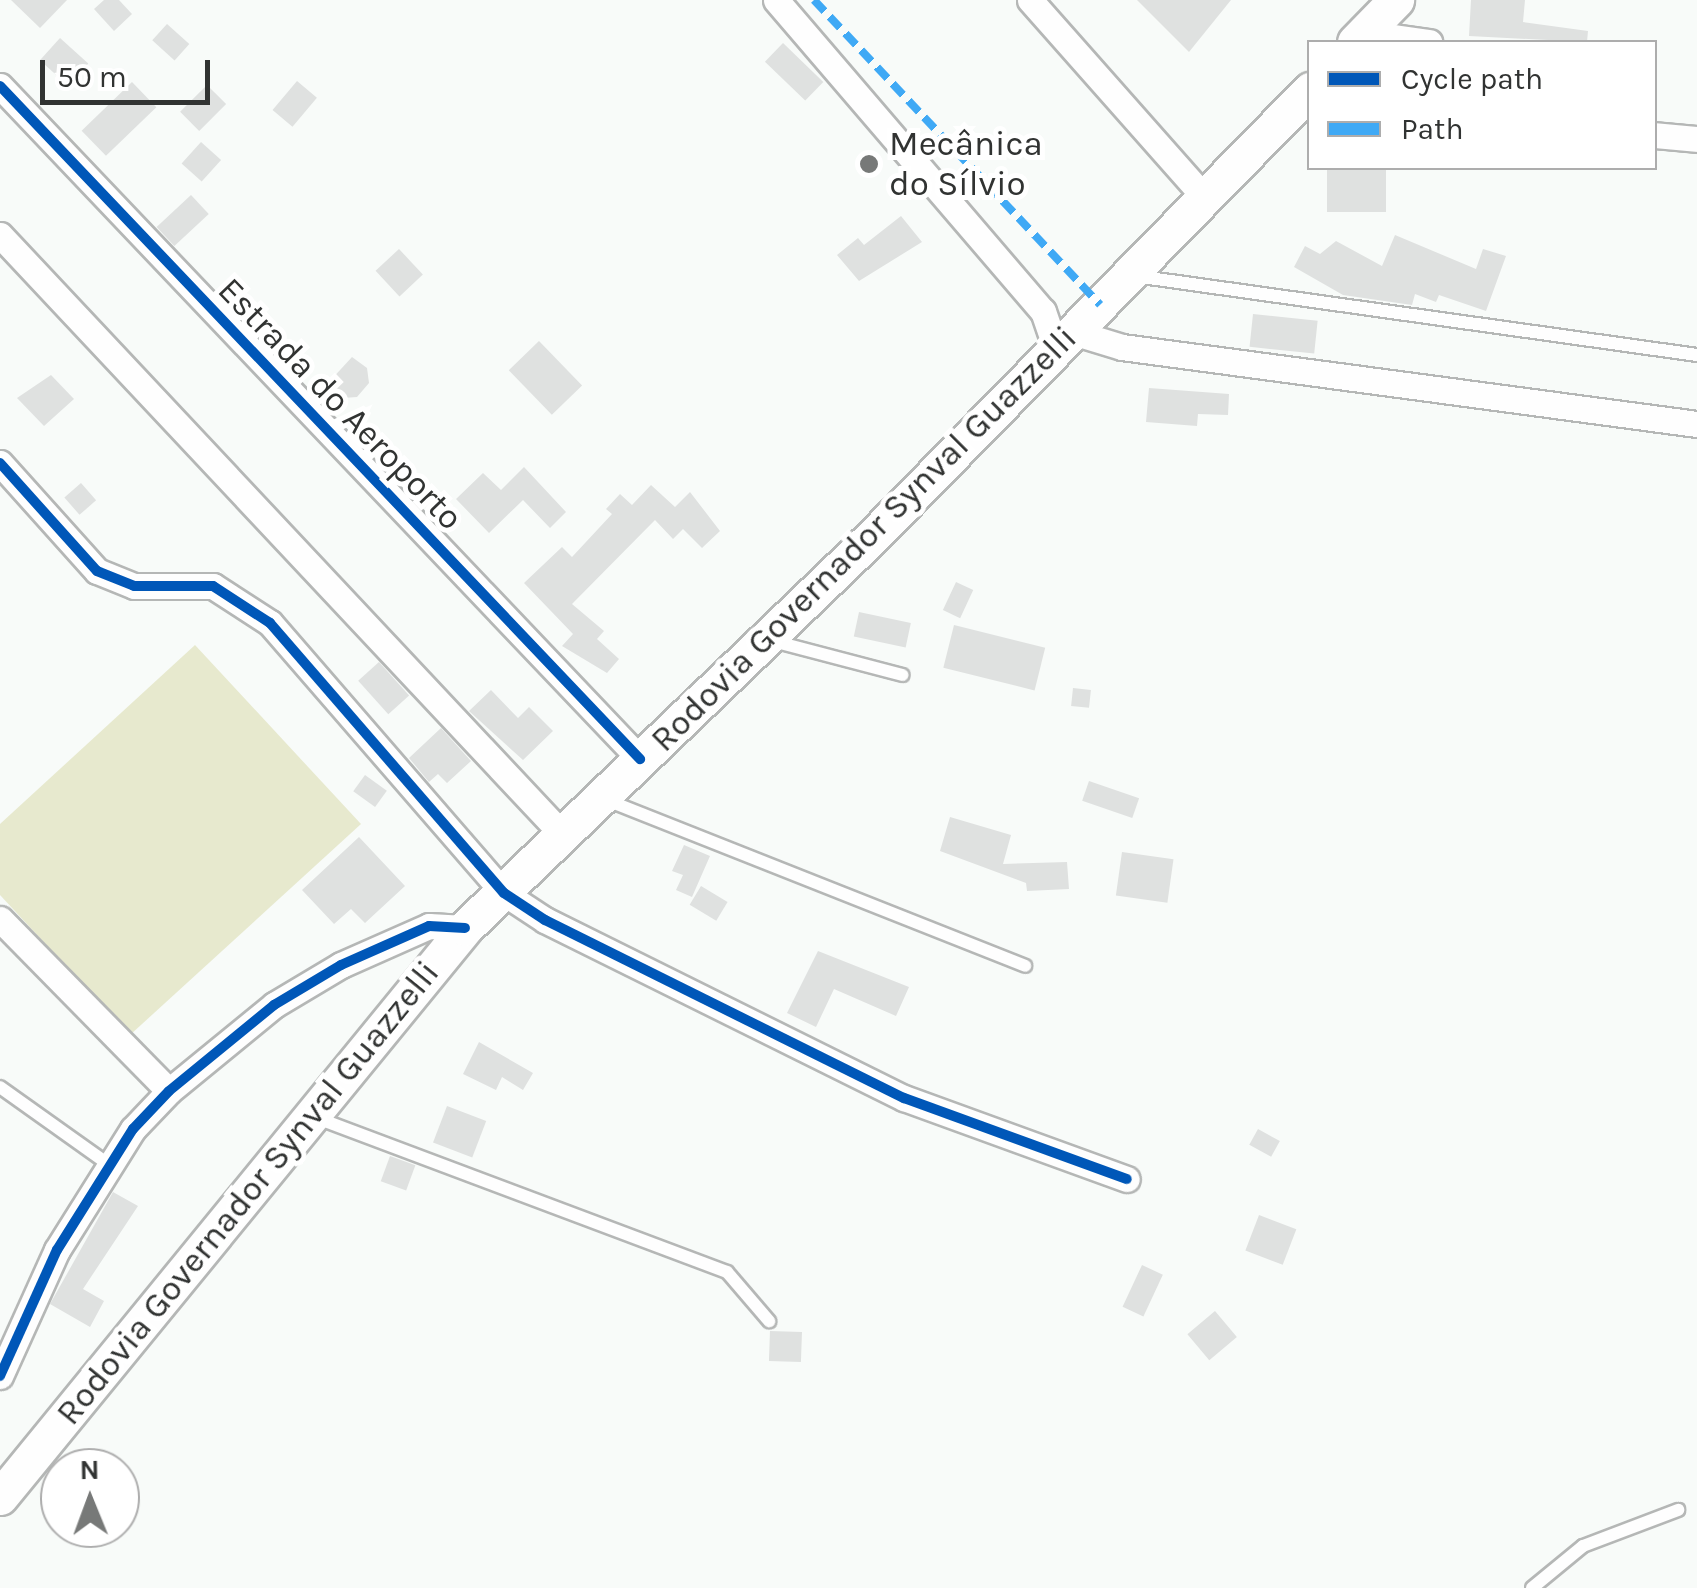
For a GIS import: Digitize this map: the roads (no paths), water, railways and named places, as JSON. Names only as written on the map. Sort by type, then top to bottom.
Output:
[{"type":"main road","points":[[1359,38],[1396,0]]},
{"type":"main road","name":"Rodovia Governador Synval Guazzelli","points":[[0,1497],[464,928],[766,639],[1066,342],[1307,93]]},
{"type":"street","points":[[776,0],[1066,342],[1697,424]]},
{"type":"street","points":[[1030,0],[1205,198]]},
{"type":"street","points":[[1359,38],[1394,40]]},
{"type":"street","name":"Estrada do Aeroporto","points":[[0,86],[640,760]]},
{"type":"street","points":[[1657,135],[1697,140]]},
{"type":"street","points":[[0,234],[563,836]]},
{"type":"street","points":[[0,464],[97,572],[134,586],[213,586],[270,623],[504,893],[545,920],[904,1098],[1127,1179]]},
{"type":"street","points":[[0,919],[170,1091]]},
{"type":"street","points":[[0,1376],[57,1250],[108,1164],[170,1091],[274,1005],[342,965],[429,926],[464,928]]},
{"type":"lane","points":[[1132,276],[1697,355]]},
{"type":"lane","points":[[766,639],[902,675]]},
{"type":"lane","points":[[601,798],[1025,966]]},
{"type":"lane","points":[[0,1088],[108,1164]]},
{"type":"lane","points":[[310,1116],[726,1272],[769,1321]]},
{"type":"lane","points":[[1532,1588],[1583,1546],[1678,1510]]},
{"type":"place","name":"Mecânica do Sílvio","points":[[869,164]]}]
